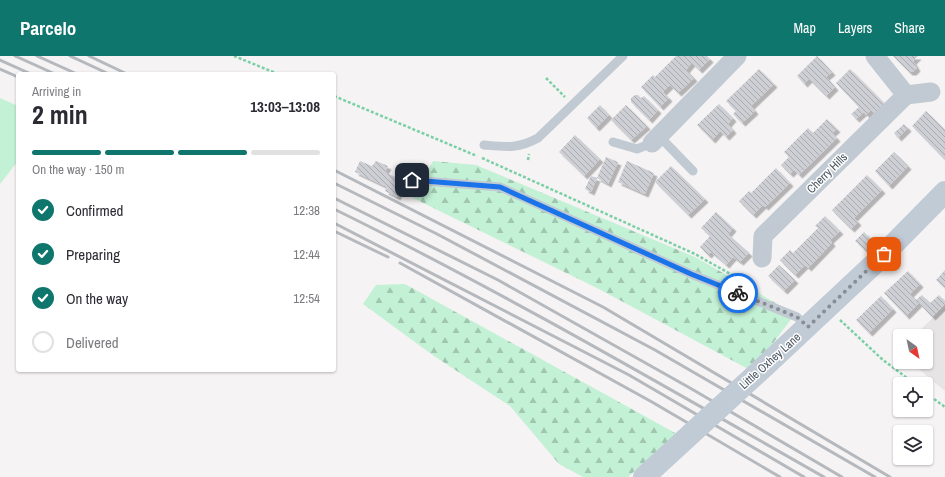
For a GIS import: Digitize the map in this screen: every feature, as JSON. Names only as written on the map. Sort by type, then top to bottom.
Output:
[{"type":"main road","name":"Little Oxhey Lane","points":[[644,477],[808,327],[945,192]]},
{"type":"street","points":[[656,140],[737,56]]},
{"type":"street","points":[[875,56],[906,95],[931,92]]},
{"type":"street","name":"Cherry Hills","points":[[762,258],[763,236],[906,95]]},
{"type":"lane","points":[[484,145],[513,147],[522,146],[538,138],[623,56]]},
{"type":"lane","points":[[613,142],[638,149],[656,140],[692,171]]},
{"type":"lane","points":[[412,180],[500,187],[691,274],[797,317],[808,327]]},
{"type":"path","points":[[234,56],[273,72]]},
{"type":"path","points":[[546,78],[573,104]]},
{"type":"path","points":[[336,97],[439,139],[695,254],[744,281]]},
{"type":"path","points":[[828,308],[882,360],[905,377]]},
{"type":"path","points":[[933,398],[945,407]]},
{"type":"shaded area","points":[[945,306],[945,391],[933,381],[933,377],[928,377],[918,369],[933,369],[933,329],[921,329]]},
{"type":"green space","points":[[0,98],[16,105],[16,164],[0,184]]},
{"type":"green space","points":[[433,161],[476,165],[695,257],[795,314],[752,371],[597,288],[413,198]]},
{"type":"green space","points":[[405,284],[677,434],[628,477],[583,477],[559,464],[510,406],[434,356],[363,304],[376,285]]},
{"type":"building","points":[[676,56],[707,56],[710,59],[699,70],[692,63],[686,70],[694,78],[678,93],[670,85],[663,92],[669,98],[660,107],[641,87],[653,75],[655,77]]},
{"type":"building","points":[[817,56],[832,72],[826,77],[835,87],[826,96],[809,79],[804,84],[797,76]]},
{"type":"building","points":[[893,56],[918,56],[913,61],[917,68],[913,72],[909,72]]},
{"type":"building","points":[[759,69],[774,84],[751,106],[755,111],[742,123],[733,114],[736,111],[726,101]]},
{"type":"building","points":[[850,69],[885,104],[875,114],[871,110],[866,115],[864,112],[856,119],[851,114],[859,107],[836,83]]},
{"type":"building","points":[[638,95],[641,98],[644,96],[658,110],[649,120],[631,102],[631,98]]},
{"type":"building","points":[[719,104],[733,118],[728,124],[733,130],[726,137],[720,131],[712,140],[697,125]]},
{"type":"building","points":[[600,105],[609,115],[596,128],[587,118]]},
{"type":"building","points":[[626,105],[647,126],[631,140],[611,120]]},
{"type":"building","points":[[926,111],[945,130],[945,160],[912,126]]},
{"type":"building","points":[[827,119],[837,129],[832,133],[837,138],[799,175],[794,170],[790,174],[781,165],[789,157],[784,152],[808,128],[813,133]]},
{"type":"building","points":[[904,124],[908,128],[898,138],[894,133]]},
{"type":"building","points":[[575,135],[600,159],[584,176],[559,152]]},
{"type":"building","points":[[894,152],[908,166],[889,186],[875,171]]},
{"type":"building","points":[[606,157],[618,162],[608,184],[597,178]]},
{"type":"building","points":[[360,161],[372,166],[376,161],[388,166],[385,172],[404,181],[397,197],[385,191],[387,187],[355,172]]},
{"type":"building","points":[[627,161],[654,173],[645,194],[618,182]]},
{"type":"building","points":[[671,166],[705,199],[688,215],[655,182]]},
{"type":"building","points":[[776,168],[790,183],[765,207],[763,205],[753,215],[739,201],[749,191],[751,193]]},
{"type":"building","points":[[867,175],[882,190],[854,218],[858,222],[851,229],[832,210]]},
{"type":"building","points":[[591,176],[597,178],[591,192],[585,189]]},
{"type":"building","points":[[716,212],[733,228],[728,234],[749,253],[740,262],[733,257],[726,265],[711,252],[708,255],[700,247],[710,236],[701,228]]},
{"type":"building","points":[[825,216],[840,231],[830,240],[832,243],[808,268],[805,265],[795,275],[780,260],[790,250],[793,253],[818,228],[815,226]]},
{"type":"building","points":[[864,232],[874,242],[865,250],[855,241]]},
{"type":"building","points":[[779,265],[795,280],[784,291],[768,276]]},
{"type":"building","points":[[945,270],[945,288],[936,280]]},
{"type":"building","points":[[908,271],[920,284],[910,294],[916,300],[922,295],[930,303],[939,295],[945,301],[945,304],[932,317],[919,303],[906,316],[884,293]]},
{"type":"building","points":[[881,296],[893,309],[869,333],[856,320]]},
{"type":"railway","points":[[15,56],[51,72]]},
{"type":"railway","points":[[37,56],[73,72]]},
{"type":"railway","points":[[70,56],[105,72]]},
{"type":"railway","points":[[89,56],[123,72]]},
{"type":"railway","points":[[0,60],[27,72]]},
{"type":"railway","points":[[0,69],[16,76]]},
{"type":"railway","points":[[336,171],[603,307],[890,477]]},
{"type":"railway","points":[[336,184],[437,234],[655,350],[875,477]]},
{"type":"railway","points":[[336,199],[498,280],[690,388],[842,477]]},
{"type":"railway","points":[[336,210],[520,306],[642,373],[824,477]]},
{"type":"railway","points":[[336,224],[629,375],[804,477]]},
{"type":"railway","points":[[336,232],[388,257]]},
{"type":"railway","points":[[400,263],[652,402],[780,477]]},
{"type":"way so far","points":[[738,293],[797,317],[808,327],[884,254]]},
{"type":"route","points":[[412,180],[500,187],[691,274],[738,293]]}]
